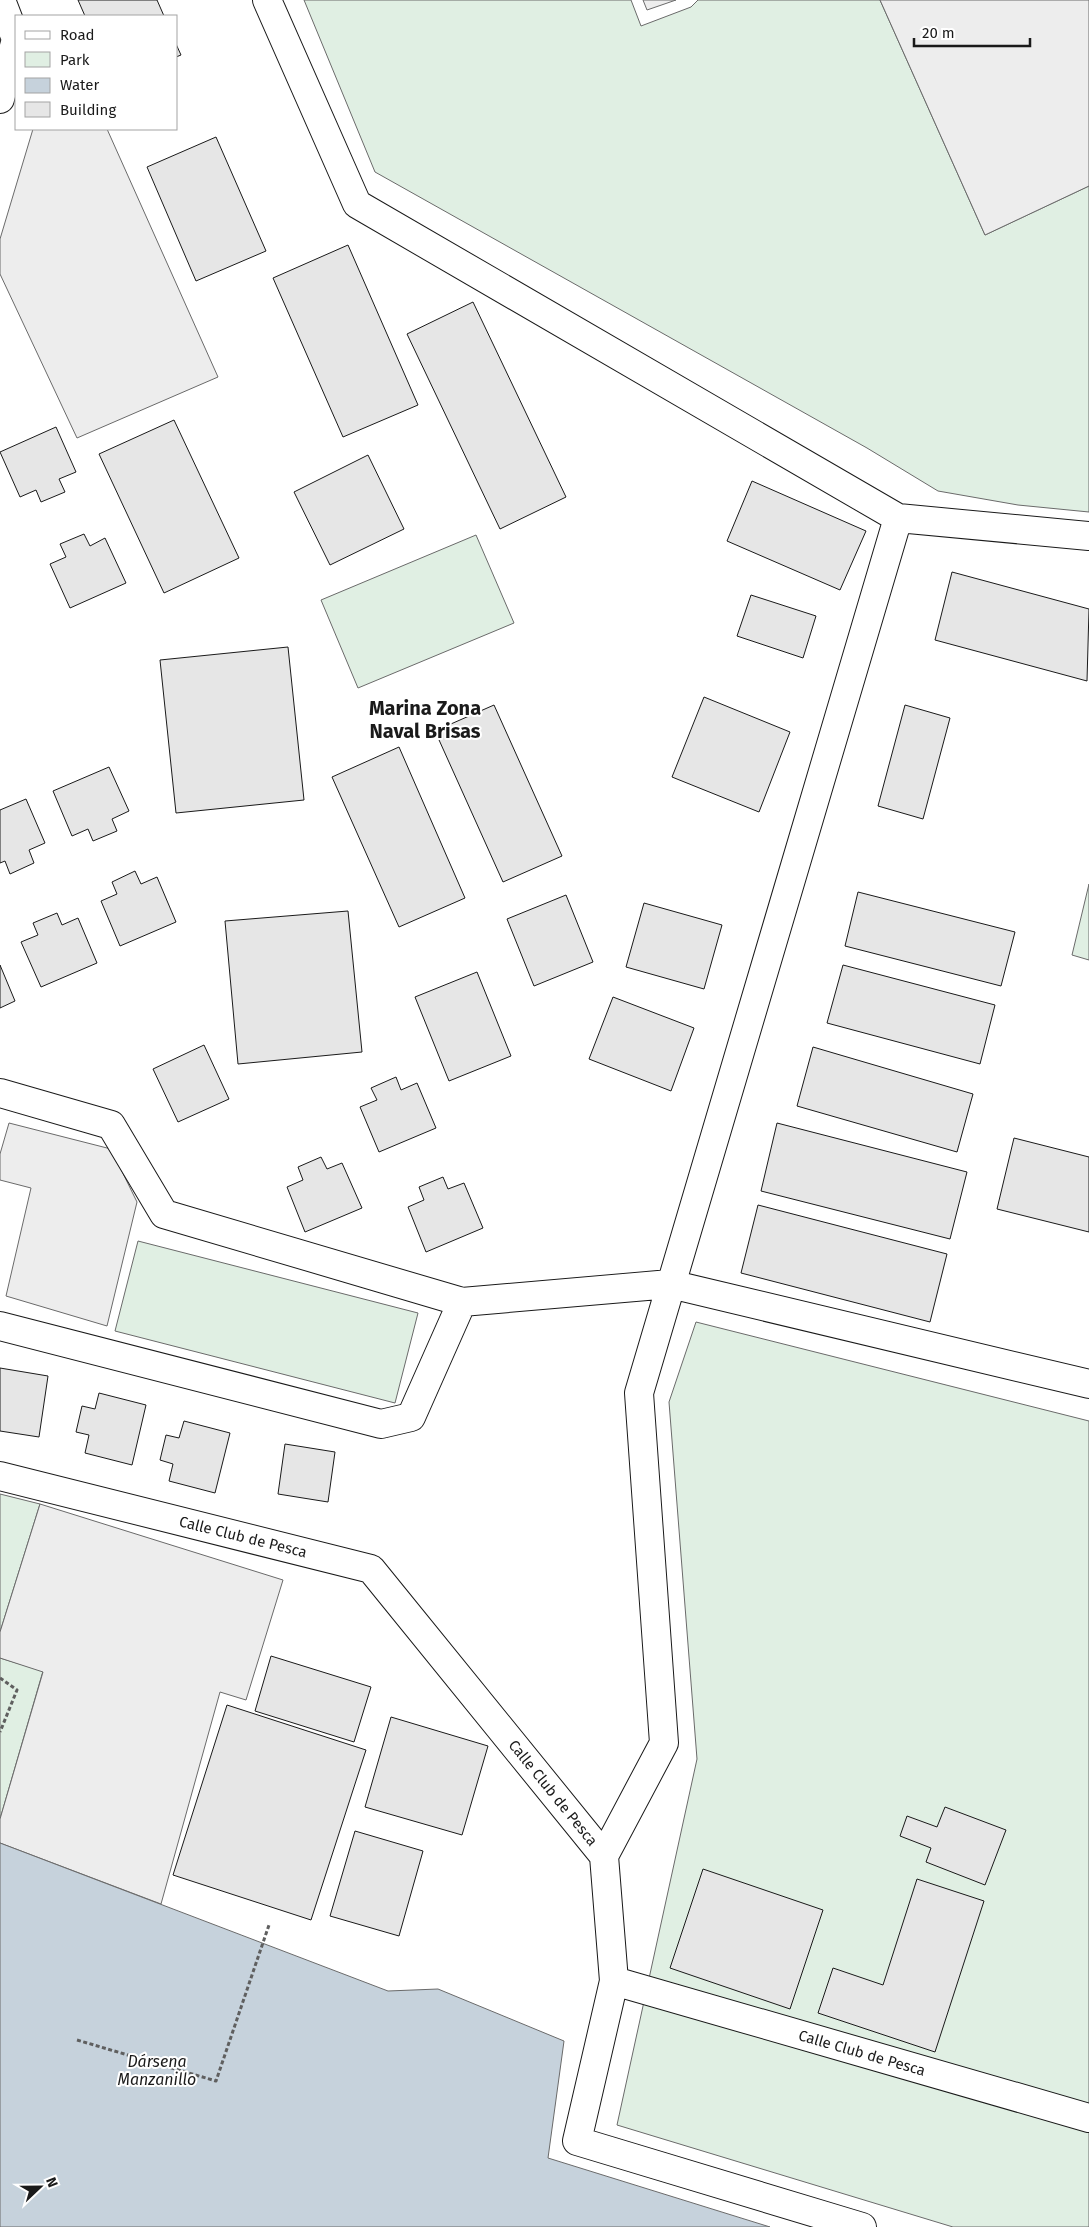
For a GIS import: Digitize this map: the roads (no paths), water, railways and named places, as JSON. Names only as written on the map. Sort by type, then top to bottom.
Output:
[{"type":"lane","points":[[1,0],[15,36]]},
{"type":"lane","points":[[267,0],[357,204],[898,518],[1089,536]]},
{"type":"lane","points":[[0,98],[15,43]]},
{"type":"lane","points":[[604,1856],[664,1744],[639,1393],[898,518]]},
{"type":"lane","points":[[0,1093],[111,1125],[164,1214],[462,1302],[670,1284],[1089,1384]]},
{"type":"lane","points":[[0,1326],[381,1424],[411,1417],[462,1302]]},
{"type":"lane","name":"Calle Club de Pesca","points":[[0,1476],[371,1569],[604,1856],[614,1982],[1089,2118]]},
{"type":"lane","points":[[614,1982],[577,2141],[862,2227]]},
{"type":"water","name":"Dársena Manzanillo","points":[[0,1843],[388,1991],[438,1989],[564,2041],[548,2158],[770,2227],[0,2227]]},
{"type":"district","name":"Marina Zona Naval Brisas","points":[[425,720]]}]
